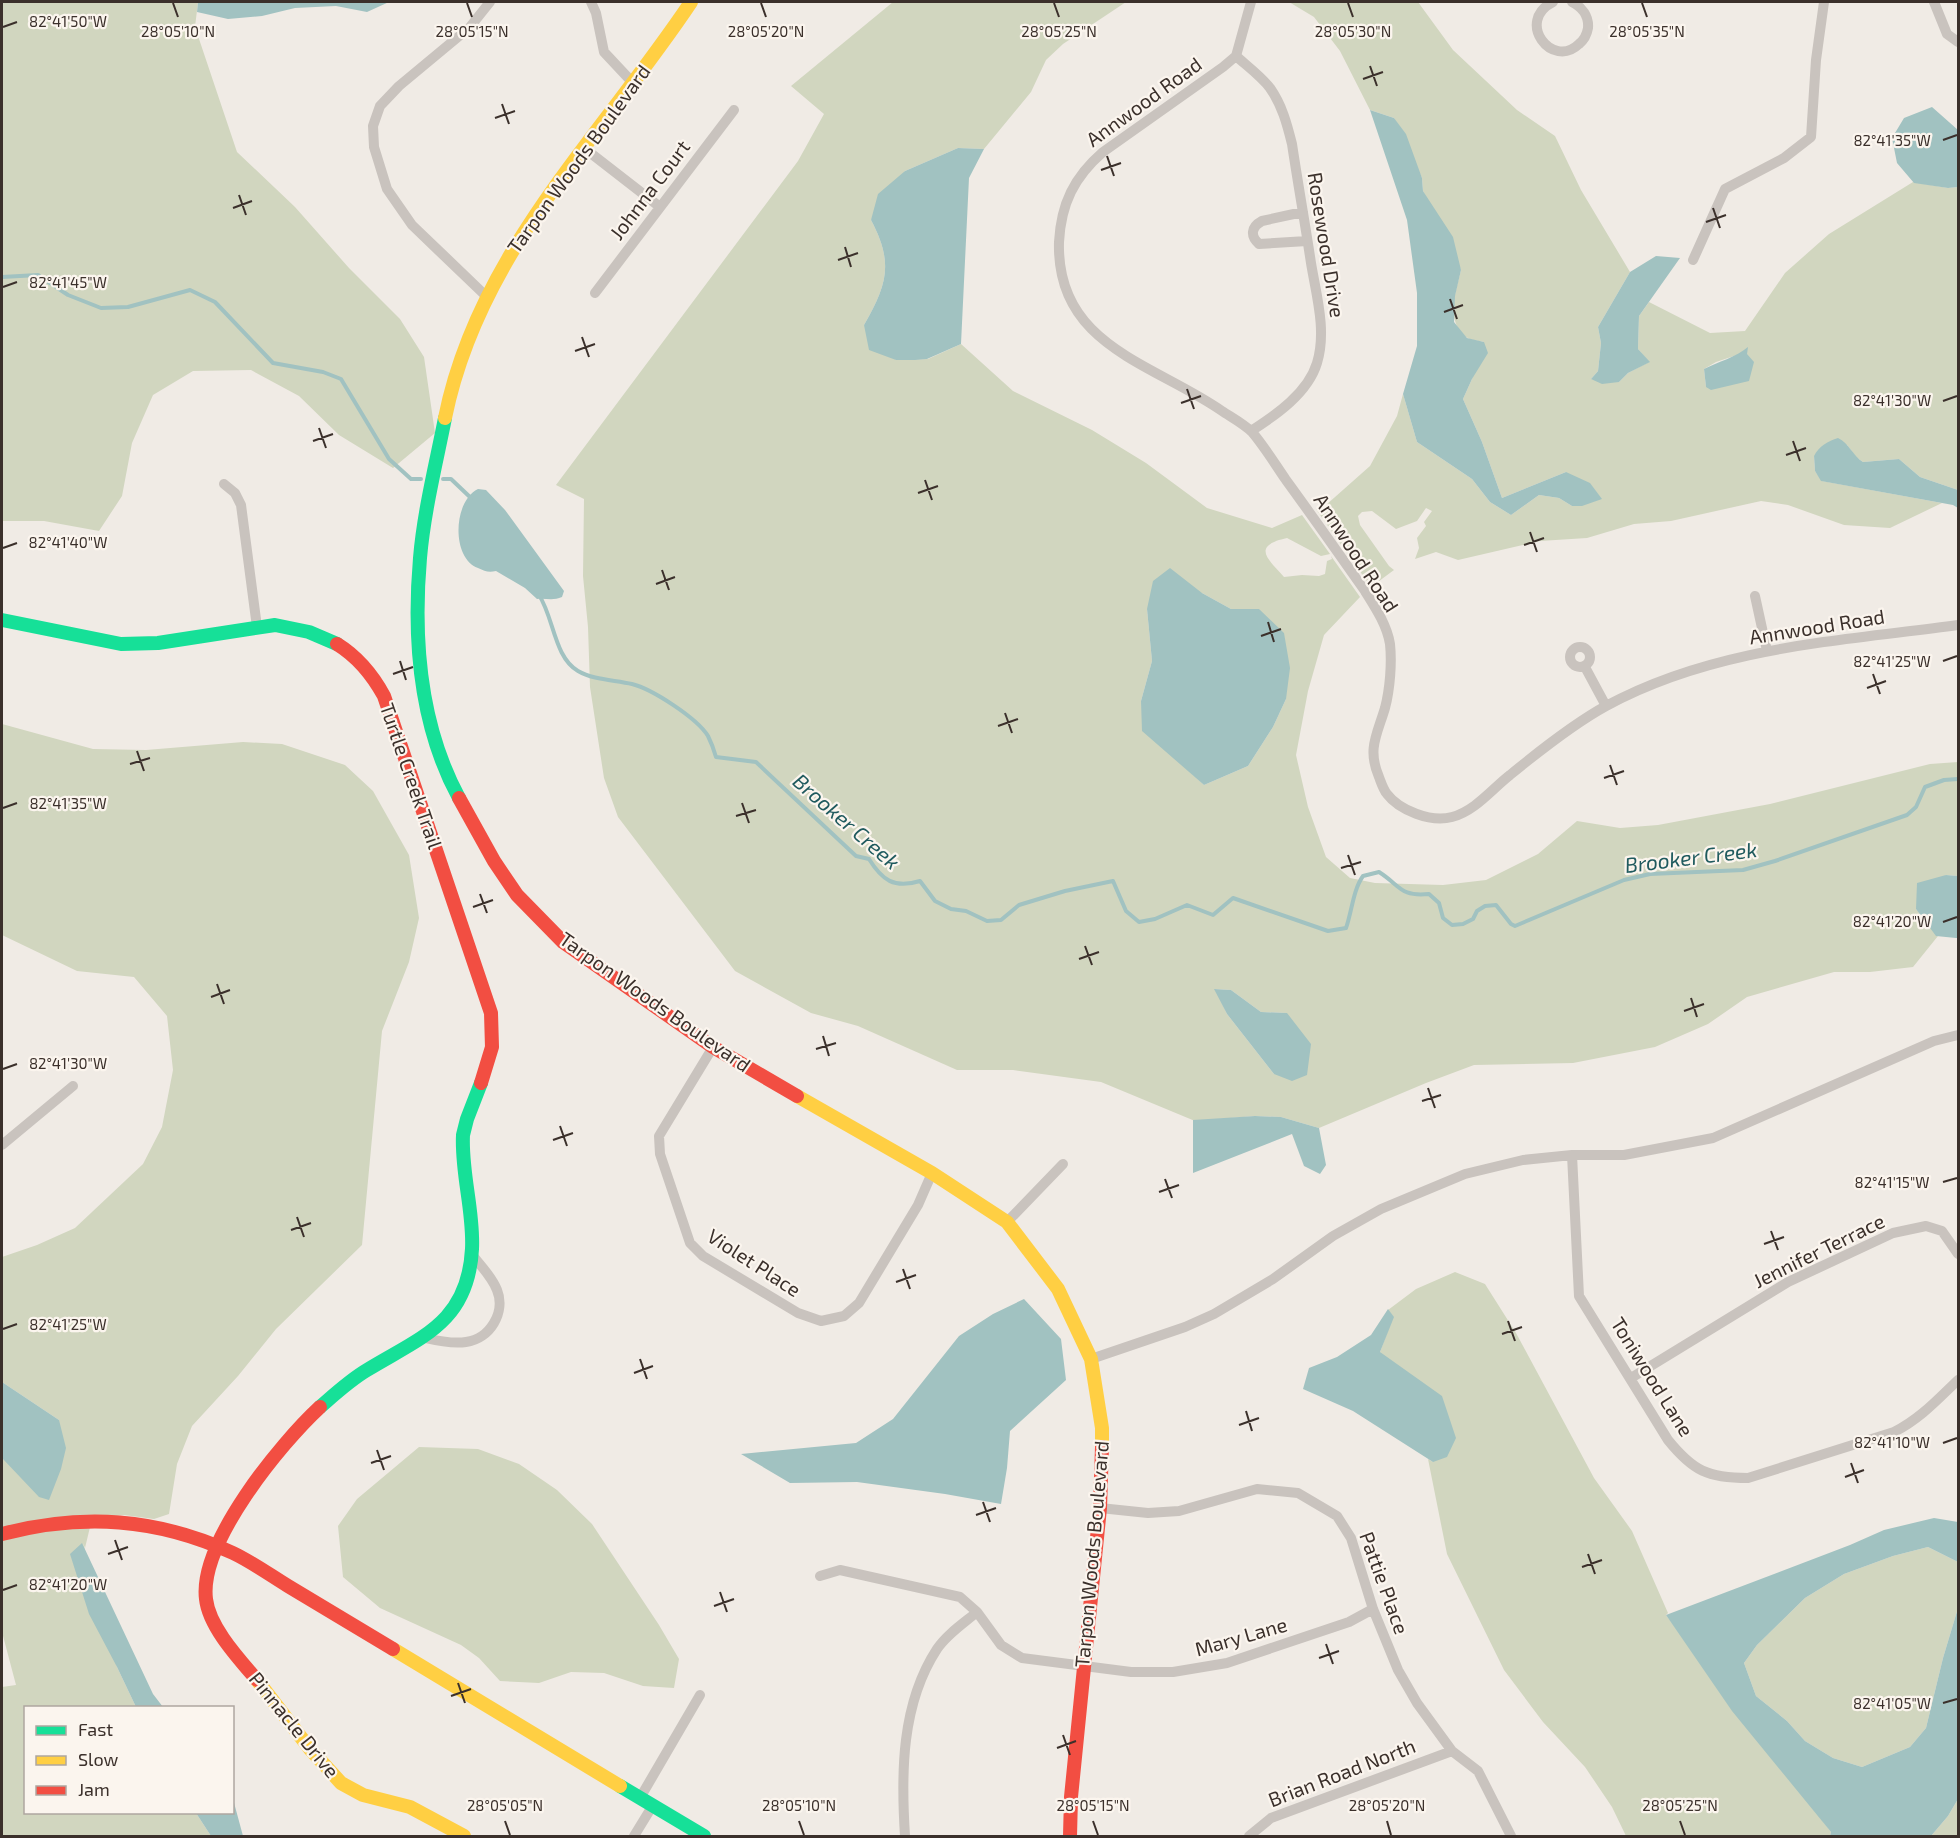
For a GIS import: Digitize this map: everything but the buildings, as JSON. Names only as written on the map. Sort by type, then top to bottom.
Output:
[{"type":"street","points":[[487,297],[412,225],[387,189],[374,147],[373,126],[380,106],[399,86],[470,27],[490,2]]},
{"type":"street","points":[[591,2],[596,13],[604,52],[633,83]]},
{"type":"street","name":"Tarpon Woods Boulevard","points":[[691,2],[543,202],[504,264],[458,364],[429,497],[420,558],[418,648],[428,715],[447,775],[494,861],[517,895],[563,942],[713,1047],[932,1173],[1007,1222],[1058,1289],[1091,1359],[1102,1428],[1100,1508],[1071,1797],[1070,1836]]},
{"type":"street","points":[[1236,56],[1251,2]]},
{"type":"street","points":[[1552,2],[1541,10],[1536,27],[1539,35],[1550,48],[1566,51],[1581,43],[1588,28],[1584,12],[1572,2]]},
{"type":"street","points":[[1693,260],[1725,189],[1784,158],[1811,137],[1816,60],[1824,2]]},
{"type":"street","points":[[1934,2],[1947,34],[1959,42]]},
{"type":"street","name":"Rosewood Drive","points":[[1236,56],[1269,87],[1281,106],[1292,144],[1321,329],[1318,362],[1309,379],[1292,400],[1251,430]]},
{"type":"street","name":"Annwood Road","points":[[1236,56],[1223,68],[1103,152],[1087,166],[1071,189],[1060,226],[1059,257],[1065,288],[1078,314],[1093,333],[1112,348],[1212,404],[1251,430],[1365,591],[1380,616],[1390,644],[1386,706],[1373,738],[1373,763],[1386,793],[1403,809],[1423,817],[1451,818],[1473,807],[1542,750],[1605,706],[1668,678],[1767,651],[1959,625]]},
{"type":"street","name":"Johnna Court","points":[[595,293],[734,110]]},
{"type":"street","points":[[584,148],[660,207]]},
{"type":"street","points":[[1303,212],[1262,221],[1252,230],[1259,244],[1307,241]]},
{"type":"street","points":[[224,484],[235,493],[240,505],[257,627]]},
{"type":"street","points":[[1755,596],[1767,651]]},
{"type":"street","name":"Turtle Creek Trail","points":[[2,620],[121,644],[158,643],[275,625],[324,636],[336,642],[360,662],[384,696],[491,1012],[494,1029],[492,1052],[464,1129],[464,1159],[473,1256],[471,1273],[461,1297],[425,1338],[359,1375],[330,1397],[280,1450],[246,1496],[218,1546]]},
{"type":"street","points":[[1585,667],[1605,706]]},
{"type":"street","points":[[1091,1359],[1185,1327],[1214,1314],[1273,1279],[1333,1236],[1381,1209],[1465,1174],[1523,1160],[1572,1155],[1624,1155],[1713,1138],[1934,1041],[1959,1035]]},
{"type":"street","name":"Violet Place","points":[[713,1047],[659,1137],[660,1154],[690,1243],[703,1256],[798,1313],[821,1321],[844,1316],[859,1303],[918,1205],[932,1173]]},
{"type":"street","points":[[3,1140],[73,1086]]},
{"type":"street","name":"Toniwood Lane","points":[[1572,1155],[1579,1296],[1668,1440],[1683,1459],[1703,1471],[1723,1478],[1748,1478],[1894,1432],[1910,1425],[1959,1380]]},
{"type":"street","points":[[1007,1222],[1063,1164]]},
{"type":"street","name":"Jennifer Terrace","points":[[1630,1378],[1788,1282],[1893,1233],[1926,1226],[1941,1231],[1959,1254]]},
{"type":"street","points":[[425,1338],[459,1343],[475,1341],[490,1329],[497,1319],[500,1301],[498,1291],[473,1256]]},
{"type":"street","name":"Pattie Place","points":[[1100,1508],[1148,1512],[1179,1510],[1257,1489],[1298,1493],[1336,1516],[1352,1538],[1373,1609],[1398,1670],[1417,1702],[1452,1751],[1478,1771],[1511,1836]]},
{"type":"street","points":[[2,1534],[51,1523],[122,1521],[145,1523],[218,1546],[235,1554],[704,1836]]},
{"type":"street","name":"Pinnacle Drive","points":[[218,1546],[207,1570],[206,1586],[206,1600],[218,1629],[320,1760],[339,1781],[352,1791],[401,1803],[464,1836]]},
{"type":"street","name":"Mary Lane","points":[[820,1576],[840,1570],[960,1597],[977,1612],[1001,1645],[1022,1658],[1131,1672],[1197,1670],[1227,1664],[1349,1622],[1373,1609]]},
{"type":"street","points":[[905,1836],[903,1799],[907,1729],[916,1689],[938,1649],[953,1632],[977,1612]]},
{"type":"street","points":[[634,1836],[646,1802],[700,1695]]},
{"type":"street","name":"Brian Road North","points":[[1249,1836],[1271,1818],[1452,1751]]},
{"type":"green space","points":[[2,2],[198,2],[195,27],[237,152],[295,207],[349,268],[400,319],[424,357],[435,433],[393,468],[339,435],[299,396],[251,370],[193,371],[153,395],[132,443],[122,496],[99,531],[44,521],[2,521]]},
{"type":"green space","points":[[893,2],[1126,2],[1063,44],[1046,60],[1031,92],[984,149],[958,148],[905,171],[871,220],[883,249],[885,274],[878,298],[864,325],[896,360],[928,359],[961,344],[1013,391],[1092,430],[1146,463],[1207,508],[1272,528],[1302,515],[1330,554],[1321,556],[1287,538],[1269,545],[1266,554],[1269,559],[1284,577],[1319,576],[1325,574],[1327,561],[1332,559],[1331,556],[1360,597],[1324,635],[1308,691],[1296,755],[1308,807],[1326,857],[1350,878],[1375,883],[1443,885],[1486,880],[1538,854],[1577,821],[1620,828],[1658,825],[1770,804],[1930,764],[1958,762],[1958,876],[1946,875],[1916,909],[1938,936],[1913,967],[1870,972],[1834,972],[1747,997],[1708,1024],[1655,1047],[1573,1063],[1474,1065],[1319,1128],[1281,1117],[1255,1116],[1195,1121],[1101,1082],[1013,1070],[957,1070],[858,1026],[811,1013],[735,971],[618,817],[604,778],[590,687],[583,576],[584,499],[556,485],[798,161],[824,114],[791,86]],"holes":[[[1202,593],[1231,609],[1259,609],[1286,699],[1273,727],[1248,766],[1204,785],[1165,749],[1141,701],[1152,661],[1147,609]],[[1215,989],[1231,990],[1261,1012],[1287,1013],[1274,1074],[1227,1014]]]},
{"type":"green space","points":[[1289,2],[1418,2],[1453,50],[1517,110],[1555,136],[1581,190],[1630,272],[1598,327],[1601,343],[1598,371],[1591,379],[1619,382],[1628,373],[1649,362],[1638,349],[1639,316],[1649,302],[1710,333],[1745,331],[1785,273],[1829,234],[1913,182],[1948,188],[1958,187],[1958,490],[1920,477],[1899,459],[1863,462],[1847,445],[1814,456],[1815,471],[1822,481],[1942,503],[1890,528],[1844,525],[1788,505],[1761,501],[1671,521],[1634,524],[1587,538],[1540,541],[1458,560],[1436,552],[1415,559],[1419,548],[1417,538],[1426,526],[1424,522],[1432,511],[1426,508],[1417,521],[1396,529],[1372,511],[1362,512],[1358,516],[1360,525],[1394,570],[1371,587],[1316,509],[1326,505],[1370,466],[1397,416],[1403,394],[1417,442],[1472,479],[1490,502],[1511,515],[1539,495],[1559,498],[1572,506],[1566,472],[1502,498],[1482,442],[1463,399],[1484,342],[1466,337],[1456,323],[1454,305],[1461,270],[1423,191],[1422,178],[1394,118],[1370,110],[1340,51],[1314,17]],"holes":[[[1740,354],[1706,387],[1704,369],[1716,362]]]},
{"type":"green space","points":[[2,724],[93,749],[146,750],[243,742],[282,744],[345,765],[373,791],[409,855],[419,918],[409,962],[382,1031],[362,1245],[276,1329],[238,1376],[192,1426],[177,1464],[169,1514],[154,1519],[124,1515],[2,1527],[2,1458],[7,1462],[59,1420],[2,1382],[2,1257],[75,1228],[143,1164],[162,1127],[173,1070],[167,1016],[134,977],[77,971],[2,935]]},
{"type":"green space","points":[[1455,1272],[1485,1284],[1516,1333],[1594,1478],[1632,1531],[1668,1613],[1666,1615],[1831,1832],[1830,1836],[1626,1836],[1612,1807],[1585,1767],[1543,1722],[1504,1670],[1447,1554],[1428,1459],[1433,1462],[1380,1352],[1393,1317],[1388,1310],[1416,1289]]},
{"type":"green space","points":[[419,1447],[478,1449],[519,1464],[557,1490],[592,1524],[659,1625],[679,1659],[674,1688],[643,1686],[604,1673],[571,1672],[539,1683],[500,1681],[479,1658],[461,1645],[380,1608],[343,1577],[338,1526],[357,1499]]},
{"type":"green space","points":[[90,1527],[85,1548],[83,1543],[117,1667],[136,1706],[24,1706],[24,1814],[197,1814],[211,1836],[2,1836],[2,1687],[16,1685],[2,1632],[2,1540],[51,1529]]},
{"type":"green space","points":[[1928,1547],[1958,1562],[1958,1608],[1926,1728],[1910,1747],[1862,1767],[1833,1758],[1805,1741],[1787,1721],[1756,1696],[1744,1663],[1757,1645],[1805,1598],[1844,1574],[1893,1556]]},
{"type":"green space","points":[[1958,1799],[1958,1836],[1931,1836],[1948,1816]]},
{"type":"water","points":[[198,2],[389,2],[367,12],[336,6],[295,8],[262,16],[228,19],[197,12]]},
{"type":"water","points":[[1932,107],[1958,130],[1958,187],[1948,188],[1914,183],[1897,163],[1892,138],[1904,118]]},
{"type":"water","points":[[1370,110],[1394,118],[1406,134],[1422,178],[1423,191],[1453,237],[1461,270],[1455,296],[1454,322],[1467,338],[1484,342],[1488,353],[1463,399],[1482,442],[1502,498],[1566,472],[1590,483],[1602,499],[1582,506],[1572,506],[1559,498],[1539,495],[1511,515],[1490,502],[1472,479],[1417,442],[1403,394],[1417,346],[1417,293],[1407,220]]},
{"type":"water","points":[[958,148],[984,149],[969,178],[961,344],[927,359],[896,360],[869,350],[864,325],[878,298],[885,274],[883,249],[871,220],[878,194],[905,171]]},
{"type":"water","points":[[1656,256],[1680,258],[1639,316],[1638,349],[1650,362],[1628,373],[1619,382],[1602,384],[1591,379],[1598,371],[1601,343],[1598,327],[1630,272]]},
{"type":"water","points":[[1748,347],[1747,354],[1754,362],[1749,381],[1711,390],[1706,387],[1704,369]]},
{"type":"water","points":[[1838,438],[1863,462],[1899,459],[1920,477],[1958,490],[1958,508],[1953,505],[1821,481],[1815,471],[1814,456],[1824,444]]},
{"type":"water","points":[[478,489],[486,490],[505,510],[564,591],[562,597],[537,599],[525,588],[496,571],[485,571],[469,562],[463,553],[458,529],[464,505],[470,495]]},
{"type":"water","points":[[1170,568],[1202,593],[1231,609],[1259,609],[1284,633],[1290,668],[1286,699],[1273,727],[1248,766],[1204,785],[1142,731],[1141,701],[1152,661],[1147,609],[1153,581]]},
{"type":"water","points":[[1946,875],[1958,876],[1958,938],[1936,936],[1916,909],[1917,883]]},
{"type":"water","points":[[1214,989],[1231,990],[1261,1012],[1287,1013],[1311,1044],[1307,1075],[1292,1081],[1274,1074],[1227,1014]]},
{"type":"water","points":[[1255,1116],[1281,1117],[1319,1128],[1326,1165],[1320,1174],[1304,1166],[1292,1134],[1193,1173],[1193,1120]]},
{"type":"water","points":[[1024,1299],[1061,1339],[1066,1380],[1010,1431],[1001,1504],[857,1482],[790,1483],[741,1454],[856,1443],[893,1419],[959,1336],[993,1314]]},
{"type":"water","points":[[1388,1309],[1394,1317],[1380,1352],[1442,1396],[1456,1438],[1447,1457],[1433,1462],[1353,1411],[1303,1389],[1309,1368],[1337,1357],[1371,1335]]},
{"type":"water","points":[[2,1382],[59,1420],[66,1448],[49,1500],[39,1497],[2,1458]]},
{"type":"water","points":[[1934,1518],[1958,1522],[1958,1562],[1928,1547],[1893,1556],[1844,1574],[1805,1598],[1757,1645],[1744,1663],[1756,1696],[1787,1721],[1805,1741],[1833,1758],[1862,1767],[1910,1747],[1926,1728],[1958,1608],[1958,1799],[1948,1816],[1931,1836],[1830,1836],[1831,1832],[1732,1711],[1666,1615],[1884,1530]]},
{"type":"water","points":[[82,1543],[153,1694],[162,1706],[136,1706],[89,1614],[70,1554]]},
{"type":"water","points":[[234,1803],[243,1836],[211,1836],[197,1814],[234,1814]]},
{"type":"waterway","name":"Brooker Creek","points":[[2,277],[38,275],[68,295],[101,308],[128,307],[190,290],[215,302],[273,363],[323,372],[341,379],[389,459],[411,479],[421,479]]},
{"type":"waterway","name":"Brooker Creek","points":[[443,479],[451,479],[471,498]]},
{"type":"waterway","name":"Brooker Creek","points":[[539,595],[559,647],[570,665],[578,671],[597,678],[632,684],[662,698],[702,729],[708,736],[716,757],[756,762],[856,856],[869,859],[884,877],[903,884],[920,881],[935,901],[987,921],[1001,920],[1019,905],[1065,891],[1113,881],[1126,911],[1139,922],[1155,919],[1187,905],[1213,915],[1233,898],[1328,931],[1346,928],[1355,894],[1363,876],[1379,872],[1406,892],[1429,894],[1439,903],[1443,918],[1452,925],[1463,924],[1473,919],[1477,911],[1485,906],[1496,905],[1515,926],[1624,880],[1650,874],[1743,870],[1775,861],[1907,815],[1916,807],[1925,787],[1944,780],[1958,779]]},
{"type":"traffic: fast","points":[[445,418],[422,540],[418,589],[419,651],[422,681],[435,742],[459,798]]},
{"type":"traffic: fast","points":[[2,620],[121,644],[158,643],[275,625],[309,632],[337,644]]},
{"type":"traffic: fast","points":[[320,1407],[355,1378],[406,1348],[438,1325],[451,1311],[461,1294],[469,1274],[472,1249],[463,1135],[481,1083]]},
{"type":"traffic: fast","points":[[620,1786],[704,1836]]},
{"type":"traffic: slow","points":[[445,418],[461,358],[485,302],[514,249],[582,149],[691,2]]},
{"type":"traffic: slow","points":[[797,1096],[932,1173],[1007,1222],[1058,1289],[1091,1359],[1102,1428],[1102,1447]]},
{"type":"traffic: slow","points":[[393,1649],[620,1786]]},
{"type":"traffic: slow","points":[[257,1680],[310,1749],[341,1783],[363,1795],[410,1807],[464,1836]]},
{"type":"traffic: jam","points":[[337,644],[364,667],[384,696],[491,1013],[492,1047],[481,1083]]},
{"type":"traffic: jam","points":[[459,798],[494,861],[517,895],[563,942],[713,1047],[797,1096]]},
{"type":"traffic: jam","points":[[257,1680],[226,1642],[213,1621],[206,1599],[207,1576],[228,1523],[245,1496],[284,1445],[320,1407]]},
{"type":"traffic: jam","points":[[1070,1836],[1071,1797],[1100,1508],[1102,1447]]},
{"type":"traffic: jam","points":[[2,1534],[32,1527],[91,1522],[119,1522],[176,1532],[233,1553],[393,1649]]}]
